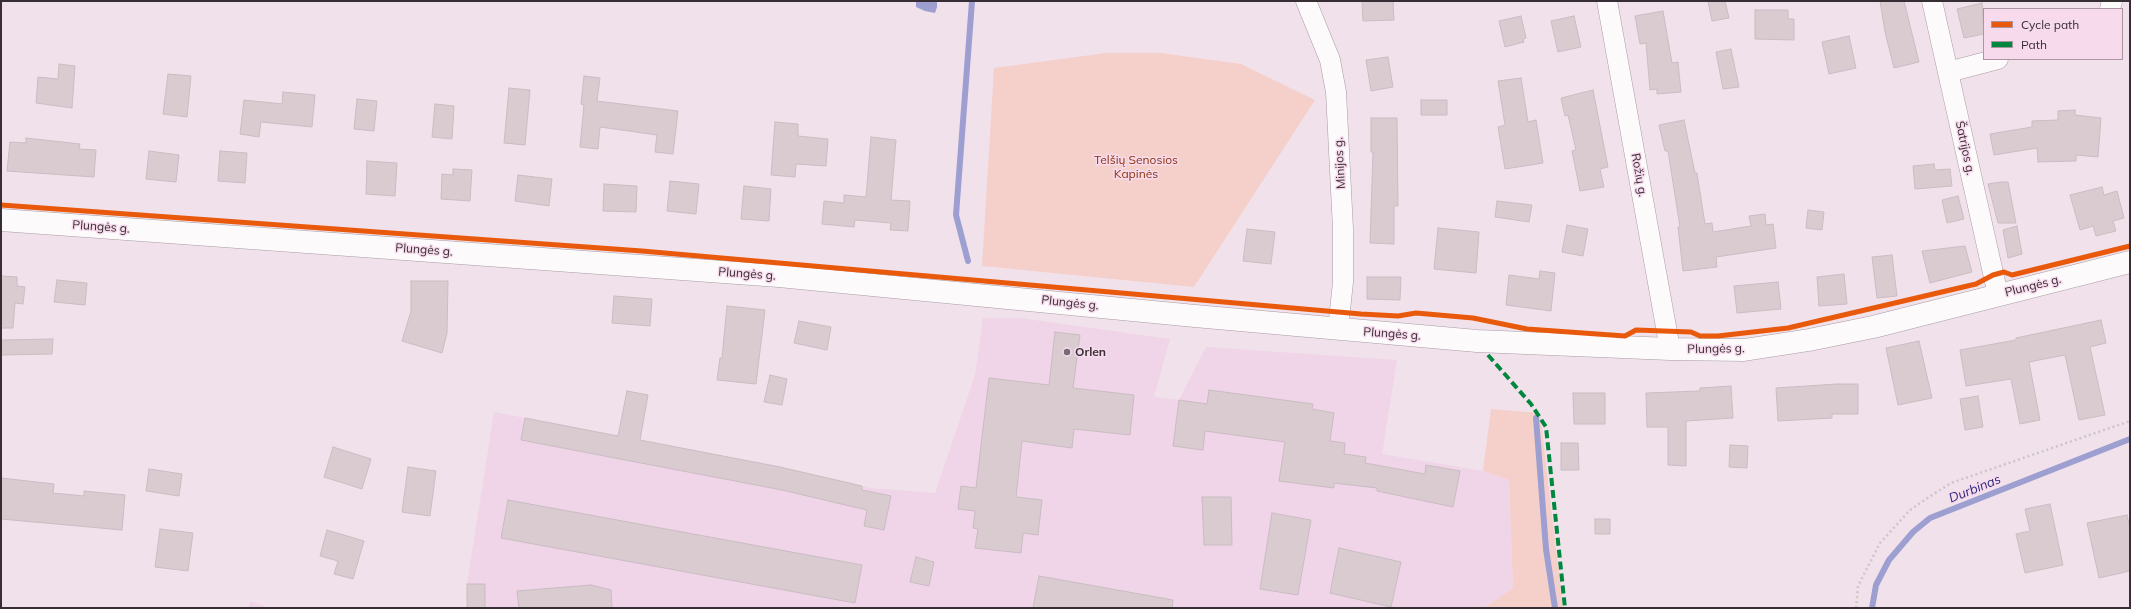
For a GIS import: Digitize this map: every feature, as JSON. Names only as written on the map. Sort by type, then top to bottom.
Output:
[{"type":"main road","name":"Plungės g.","points":[[1,220],[779,276],[1477,341],[1670,349],[1744,350],[1809,340],[1873,327],[1998,294],[2130,262]]},
{"type":"street","name":"Minijos g.","points":[[1306,1],[1330,60],[1336,92],[1343,229],[1343,282],[1338,329]]},
{"type":"street","name":"Rožių g.","points":[[1607,1],[1670,349]]},
{"type":"street","name":"Šatrijos g.","points":[[1932,1],[1998,294]]},
{"type":"street","points":[[1948,72],[1994,60]]},
{"type":"path","points":[[1856,608],[1858,586],[1880,543],[1910,510],[1929,497],[1951,484],[2130,421]]},
{"type":"shaded area","points":[[983,318],[1020,318],[1170,339],[1154,397],[1179,400],[1206,347],[1397,360],[1382,454],[1483,471],[1509,480],[1513,588],[1484,608],[467,608],[467,584],[494,412],[780,467],[870,488],[935,493],[975,375]]},
{"type":"shaded area","points":[[250,601],[270,608],[248,608]]},
{"type":"green space","name":"Telšių Senosios Kapinės","points":[[1106,53],[1161,53],[1241,64],[1315,100],[1194,287],[982,266],[994,68]]},
{"type":"green space","points":[[1491,409],[1540,413],[1563,608],[1484,608],[1513,588],[1509,480],[1483,471]]},
{"type":"water","points":[[916,1],[937,1],[935,13],[916,7]]},
{"type":"building","points":[[1362,1],[1393,1],[1394,20],[1363,21]]},
{"type":"building","points":[[1708,1],[1725,1],[1729,18],[1712,21]]},
{"type":"building","points":[[1880,1],[1904,1],[1919,62],[1894,68],[1885,32]]},
{"type":"building","points":[[1982,3],[1983,34],[1964,38],[1957,9]]},
{"type":"building","points":[[1755,10],[1788,10],[1788,19],[1794,19],[1794,40],[1755,39]]},
{"type":"building","points":[[1663,11],[1672,63],[1678,62],[1681,92],[1657,94],[1657,89],[1650,90],[1646,43],[1640,44],[1635,16]]},
{"type":"building","points":[[1521,16],[1526,38],[1523,39],[1524,42],[1505,47],[1499,21]]},
{"type":"building","points":[[1574,16],[1581,47],[1558,52],[1551,21]]},
{"type":"building","points":[[1849,36],[1856,68],[1829,74],[1822,42]]},
{"type":"building","points":[[1731,49],[1739,87],[1723,89],[1716,52]]},
{"type":"building","points":[[1388,57],[1393,87],[1371,91],[1366,60]]},
{"type":"building","points":[[59,64],[75,66],[72,108],[36,103],[38,77],[58,79]]},
{"type":"building","points":[[168,74],[191,76],[187,117],[163,114]]},
{"type":"building","points":[[584,76],[600,78],[597,101],[678,111],[673,154],[655,152],[657,135],[600,127],[598,149],[580,147],[584,105],[581,104]]},
{"type":"building","points":[[1521,78],[1528,122],[1536,120],[1543,163],[1505,169],[1498,127],[1505,125],[1498,81]]},
{"type":"building","points":[[509,88],[530,90],[525,145],[504,143]]},
{"type":"building","points":[[1593,90],[1608,167],[1600,169],[1604,187],[1580,191],[1572,151],[1576,150],[1568,115],[1565,116],[1561,98]]},
{"type":"building","points":[[283,92],[315,95],[312,127],[261,122],[259,137],[240,134],[244,100],[282,104]]},
{"type":"building","points":[[357,99],[377,101],[374,131],[354,129]]},
{"type":"building","points":[[1421,100],[1447,100],[1447,115],[1421,115]]},
{"type":"building","points":[[435,104],[454,106],[452,139],[432,137]]},
{"type":"building","points":[[2075,110],[2075,115],[2101,118],[2098,157],[2076,155],[2076,161],[2038,162],[2037,148],[1994,155],[1990,134],[2032,127],[2032,121],[2058,120],[2058,111]]},
{"type":"building","points":[[1371,118],[1397,118],[1398,206],[1394,206],[1394,244],[1370,243],[1373,152],[1371,152]]},
{"type":"building","points":[[1684,120],[1695,173],[1697,173],[1705,224],[1712,223],[1713,232],[1751,226],[1749,216],[1765,214],[1766,225],[1773,224],[1776,248],[1716,257],[1717,267],[1683,271],[1678,227],[1680,227],[1668,151],[1665,151],[1659,125]]},
{"type":"building","points":[[775,122],[798,124],[798,136],[828,139],[826,166],[796,164],[795,177],[771,175]]},
{"type":"building","points":[[871,137],[896,140],[891,200],[910,201],[908,231],[890,230],[891,223],[855,220],[854,227],[822,224],[824,201],[844,203],[844,195],[866,197]]},
{"type":"building","points":[[26,138],[80,144],[79,149],[96,150],[94,177],[7,171],[10,142],[26,143]]},
{"type":"building","points":[[149,151],[179,155],[176,182],[146,179]]},
{"type":"building","points":[[220,151],[247,153],[245,183],[218,181]]},
{"type":"building","points":[[367,161],[397,163],[395,196],[366,194]]},
{"type":"building","points":[[1934,164],[1935,170],[1950,169],[1952,186],[1915,189],[1913,166]]},
{"type":"building","points":[[453,169],[472,170],[470,201],[441,199],[442,174],[453,175]]},
{"type":"building","points":[[518,175],[552,179],[549,206],[515,201]]},
{"type":"building","points":[[670,181],[699,184],[696,214],[667,211]]},
{"type":"building","points":[[2008,182],[2016,223],[1998,223],[1988,184]]},
{"type":"building","points":[[604,184],[637,186],[636,212],[603,211]]},
{"type":"building","points":[[744,186],[771,189],[769,221],[741,219]]},
{"type":"building","points":[[2102,187],[2104,195],[2117,191],[2124,218],[2113,221],[2116,231],[2096,236],[2093,226],[2080,230],[2070,195]]},
{"type":"building","points":[[1958,196],[1964,219],[1947,223],[1942,200]]},
{"type":"building","points":[[1497,201],[1532,205],[1529,222],[1495,217]]},
{"type":"building","points":[[1808,210],[1824,212],[1822,230],[1806,228]]},
{"type":"building","points":[[1567,225],[1588,229],[1583,256],[1562,252]]},
{"type":"building","points":[[2017,226],[2022,254],[2008,258],[2003,230]]},
{"type":"building","points":[[1438,228],[1479,232],[1476,273],[1434,269]]},
{"type":"building","points":[[1247,229],[1275,232],[1271,264],[1243,261]]},
{"type":"building","points":[[1965,246],[1972,272],[1930,283],[1922,251]]},
{"type":"building","points":[[1892,255],[1897,296],[1877,298],[1872,257]]},
{"type":"building","points":[[1540,271],[1555,273],[1551,311],[1506,305],[1509,275],[1539,279]]},
{"type":"building","points":[[1844,274],[1847,304],[1819,306],[1817,277]]},
{"type":"building","points":[[1,276],[17,277],[17,286],[25,287],[23,304],[15,303],[13,328],[1,328]]},
{"type":"building","points":[[1367,277],[1401,277],[1400,300],[1367,299]]},
{"type":"building","points":[[57,280],[87,283],[85,305],[54,302]]},
{"type":"building","points":[[411,281],[448,281],[447,333],[442,353],[402,341],[411,311]]},
{"type":"building","points":[[1778,282],[1781,309],[1737,313],[1734,286]]},
{"type":"building","points":[[614,296],[652,299],[650,326],[612,323]]},
{"type":"building","points":[[727,306],[765,310],[756,384],[717,380],[720,358],[722,358]]},
{"type":"building","points":[[2101,320],[2106,343],[2090,347],[2105,415],[2079,420],[2065,355],[2029,362],[2040,420],[2020,424],[2011,379],[1966,386],[1960,350],[2016,340],[2016,338]]},
{"type":"building","points":[[799,321],[831,327],[827,350],[794,343]]},
{"type":"building","points":[[1055,332],[1080,335],[1073,388],[1134,395],[1130,435],[1074,429],[1072,448],[1022,441],[1016,497],[1042,500],[1038,535],[1023,533],[1021,553],[975,548],[978,529],[973,528],[975,511],[958,509],[961,486],[976,488],[989,378],[1049,385]]},
{"type":"building","points":[[53,339],[52,354],[1,355],[1,340]]},
{"type":"building","points":[[1919,341],[1932,398],[1898,405],[1886,348]]},
{"type":"building","points":[[770,375],[787,379],[782,405],[764,402]]},
{"type":"building","points":[[1858,384],[1858,414],[1832,414],[1832,418],[1778,421],[1776,388]]},
{"type":"building","points":[[1731,386],[1733,418],[1686,421],[1686,466],[1668,465],[1668,427],[1647,427],[1646,393],[1700,391],[1700,388]]},
{"type":"building","points":[[1209,390],[1313,404],[1312,409],[1334,413],[1330,441],[1345,443],[1344,454],[1366,457],[1365,463],[1425,474],[1426,465],[1460,471],[1453,507],[1377,491],[1377,488],[1334,483],[1334,488],[1279,481],[1285,442],[1205,431],[1203,450],[1173,446],[1179,400],[1207,404]]},
{"type":"building","points":[[627,391],[648,395],[640,440],[780,467],[862,486],[862,490],[891,496],[884,530],[864,526],[867,510],[782,490],[521,440],[525,418],[618,436]]},
{"type":"building","points":[[1573,393],[1605,393],[1605,424],[1574,424]]},
{"type":"building","points":[[1978,396],[1983,427],[1965,430],[1960,399]]},
{"type":"building","points":[[1561,443],[1578,443],[1579,470],[1561,470]]},
{"type":"building","points":[[1730,445],[1748,446],[1747,468],[1729,467]]},
{"type":"building","points":[[333,447],[371,459],[362,489],[324,477]]},
{"type":"building","points":[[408,467],[436,471],[430,516],[402,512]]},
{"type":"building","points":[[149,469],[182,474],[179,496],[146,491]]},
{"type":"building","points":[[1,478],[54,484],[53,493],[84,496],[84,491],[125,495],[122,530],[1,519]]},
{"type":"building","points":[[1202,497],[1231,497],[1232,545],[1204,545]]},
{"type":"building","points":[[508,500],[862,565],[855,603],[501,538]]},
{"type":"building","points":[[2050,504],[2063,565],[2025,573],[2016,534],[2030,531],[2025,509]]},
{"type":"building","points":[[1272,513],[1311,520],[1298,595],[1260,589]]},
{"type":"building","points":[[2127,515],[2130,529],[2130,571],[2099,578],[2087,523]]},
{"type":"building","points":[[1595,519],[1610,519],[1610,534],[1595,534]]},
{"type":"building","points":[[160,529],[193,533],[188,571],[155,567]]},
{"type":"building","points":[[327,530],[364,541],[353,579],[334,574],[338,561],[320,556]]},
{"type":"building","points":[[1339,548],[1401,562],[1391,607],[1330,593]]},
{"type":"building","points":[[916,557],[934,562],[929,586],[910,582]]},
{"type":"building","points":[[1039,576],[1173,600],[1172,608],[1033,608]]},
{"type":"building","points":[[467,584],[485,584],[485,608],[467,608]]},
{"type":"building","points":[[591,585],[611,590],[612,608],[519,608],[517,591]]},
{"type":"waterway","points":[[968,261],[956,215],[972,1]]},
{"type":"waterway","points":[[1536,418],[1546,549],[1555,608]]},
{"type":"waterway","name":"Durbinas","points":[[1872,608],[1876,585],[1889,560],[1913,532],[1930,518],[2130,439]]},
{"type":"marked path","points":[[1488,355],[1531,404],[1546,427],[1565,608]]},
{"type":"cycle path","points":[[1,205],[642,251],[1361,314],[1398,316],[1416,313],[1473,318],[1527,329],[1625,336],[1636,330],[1691,332],[1700,336],[1718,336],[1788,328],[1976,284],[1993,275],[2004,272],[2012,275],[2130,246]]},
{"type":"place","name":"Orlen","points":[[1067,352]]}]
